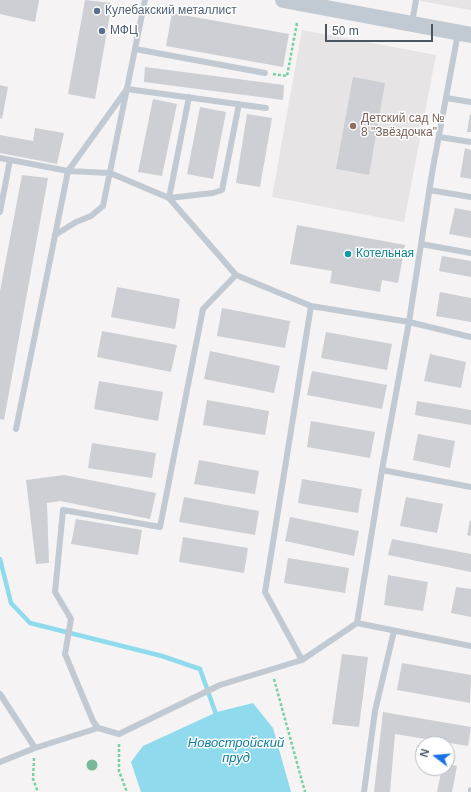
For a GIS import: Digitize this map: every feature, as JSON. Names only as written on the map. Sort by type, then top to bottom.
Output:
[{"type":"street","points":[[283,0],[464,34]]},
{"type":"lane","points":[[55,235],[76,222],[91,216],[103,206],[145,0]]},
{"type":"lane","points":[[412,24],[416,0]]},
{"type":"lane","points":[[357,624],[382,470],[409,322],[429,190],[446,98],[464,34]]},
{"type":"lane","points":[[134,49],[265,73]]},
{"type":"lane","points":[[127,89],[266,108]]},
{"type":"lane","points":[[16,429],[68,171],[127,89]]},
{"type":"lane","points":[[168,198],[189,97]]},
{"type":"lane","points":[[446,98],[471,102]]},
{"type":"lane","points":[[168,198],[213,194],[222,190],[239,104]]},
{"type":"lane","points":[[439,137],[471,142]]},
{"type":"lane","points":[[0,158],[68,171],[110,174],[168,198],[236,275],[311,306],[409,322],[471,338]]},
{"type":"lane","points":[[0,212],[10,160]]},
{"type":"lane","points":[[429,190],[471,197]]},
{"type":"lane","points":[[421,244],[471,253]]},
{"type":"lane","points":[[98,728],[93,721],[65,654],[71,620],[55,592],[63,510],[160,527],[203,309],[236,275]]},
{"type":"lane","points":[[302,660],[265,592],[311,306]]},
{"type":"lane","points":[[382,470],[471,487]]},
{"type":"lane","points":[[0,762],[35,748],[98,728],[119,734],[220,685],[302,660],[357,624],[471,646]]},
{"type":"lane","points":[[364,792],[375,711],[394,631]]},
{"type":"lane","points":[[0,694],[35,748]]},
{"type":"path","points":[[265,73],[287,76],[297,23]]},
{"type":"path","points":[[272,669],[306,792]]},
{"type":"path","points":[[119,734],[119,771],[127,792]]},
{"type":"path","points":[[35,748],[33,779],[38,792]]},
{"type":"shaded area","points":[[471,0],[471,10],[420,1]]},
{"type":"shaded area","name":"Детский сад № 8 \"Звёздочка\"","points":[[302,30],[436,55],[404,222],[272,197]]},
{"type":"water","name":"Новостройский пруд","points":[[253,703],[273,728],[291,792],[141,792],[131,762],[143,746],[217,712]]},
{"type":"building","points":[[0,0],[39,0],[35,22],[0,14]]},
{"type":"building","points":[[85,0],[112,3],[95,99],[68,94]]},
{"type":"building","points":[[172,13],[289,34],[283,67],[166,46]]},
{"type":"building","points":[[145,67],[284,85],[283,100],[144,82]]},
{"type":"building","points":[[353,77],[385,83],[369,175],[336,169]]},
{"type":"building","points":[[0,85],[8,87],[2,119],[0,118]]},
{"type":"building","points":[[153,99],[177,104],[162,176],[138,172]]},
{"type":"building","points":[[200,107],[226,112],[213,179],[187,174]]},
{"type":"building","points":[[247,114],[272,118],[260,187],[236,183]]},
{"type":"building","points":[[470,114],[471,132],[467,132]]},
{"type":"building","points":[[35,128],[64,133],[57,164],[0,153],[0,135],[33,141]]},
{"type":"building","points":[[465,148],[471,150],[471,179],[460,177]]},
{"type":"building","points":[[22,175],[48,178],[4,420],[0,419],[0,291]]},
{"type":"building","points":[[455,208],[471,211],[471,238],[449,234]]},
{"type":"building","name":"Котельная","points":[[297,225],[405,245],[398,283],[382,280],[380,292],[330,283],[332,271],[290,264]]},
{"type":"building","points":[[442,256],[471,261],[471,277],[439,271]]},
{"type":"building","points":[[117,287],[180,299],[175,329],[111,317]]},
{"type":"building","points":[[440,292],[471,298],[471,322],[436,316]]},
{"type":"building","points":[[222,308],[290,321],[285,348],[217,336]]},
{"type":"building","points":[[102,331],[177,345],[171,372],[97,357]]},
{"type":"building","points":[[326,332],[392,344],[387,370],[321,358]]},
{"type":"building","points":[[210,351],[280,366],[274,393],[204,379]]},
{"type":"building","points":[[430,354],[466,362],[461,388],[424,381]]},
{"type":"building","points":[[312,371],[387,385],[382,409],[307,395]]},
{"type":"building","points":[[99,381],[163,392],[158,421],[94,409]]},
{"type":"building","points":[[207,400],[269,411],[265,435],[203,425]]},
{"type":"building","points":[[417,401],[471,410],[471,425],[415,415]]},
{"type":"building","points":[[311,421],[375,432],[370,458],[307,447]]},
{"type":"building","points":[[418,434],[455,441],[450,468],[413,460]]},
{"type":"building","points":[[92,443],[156,453],[152,478],[88,468]]},
{"type":"building","points":[[199,460],[259,471],[255,494],[194,484]]},
{"type":"building","points":[[64,475],[156,493],[150,519],[60,501],[47,503],[49,563],[36,564],[26,480]]},
{"type":"building","points":[[302,479],[362,489],[358,513],[298,503]]},
{"type":"building","points":[[184,497],[259,511],[255,535],[179,522]]},
{"type":"building","points":[[406,497],[443,504],[437,533],[400,526]]},
{"type":"building","points":[[290,517],[359,531],[354,556],[285,541]]},
{"type":"building","points":[[76,519],[142,530],[138,555],[71,544]]},
{"type":"building","points":[[470,520],[471,521],[471,536],[467,535]]},
{"type":"building","points":[[183,537],[248,548],[244,573],[179,562]]},
{"type":"building","points":[[392,539],[471,554],[471,572],[388,555]]},
{"type":"building","points":[[288,558],[349,568],[345,593],[284,583]]},
{"type":"building","points":[[388,575],[428,582],[423,611],[384,605]]},
{"type":"building","points":[[456,587],[471,589],[471,617],[451,613]]},
{"type":"building","points":[[342,654],[368,657],[359,727],[332,724]]},
{"type":"building","points":[[402,663],[471,675],[470,703],[397,690]]},
{"type":"building","points":[[383,712],[471,727],[468,746],[455,744],[455,736],[415,736],[415,737],[395,734],[390,792],[374,792]]},
{"type":"building","points":[[455,766],[457,766],[452,792],[437,792],[440,776],[455,776]]},
{"type":"waterway","points":[[0,559],[11,603],[30,623],[162,656],[200,669],[217,717]]},
{"type":"place","name":"Кулебакский металлист","points":[[97,11]]},
{"type":"place","name":"МФЦ","points":[[102,31]]},
{"type":"place","name":"Детский сад № 8 \"Звёздочка\"","points":[[353,126]]},
{"type":"place","name":"Котельная","points":[[348,254]]}]
